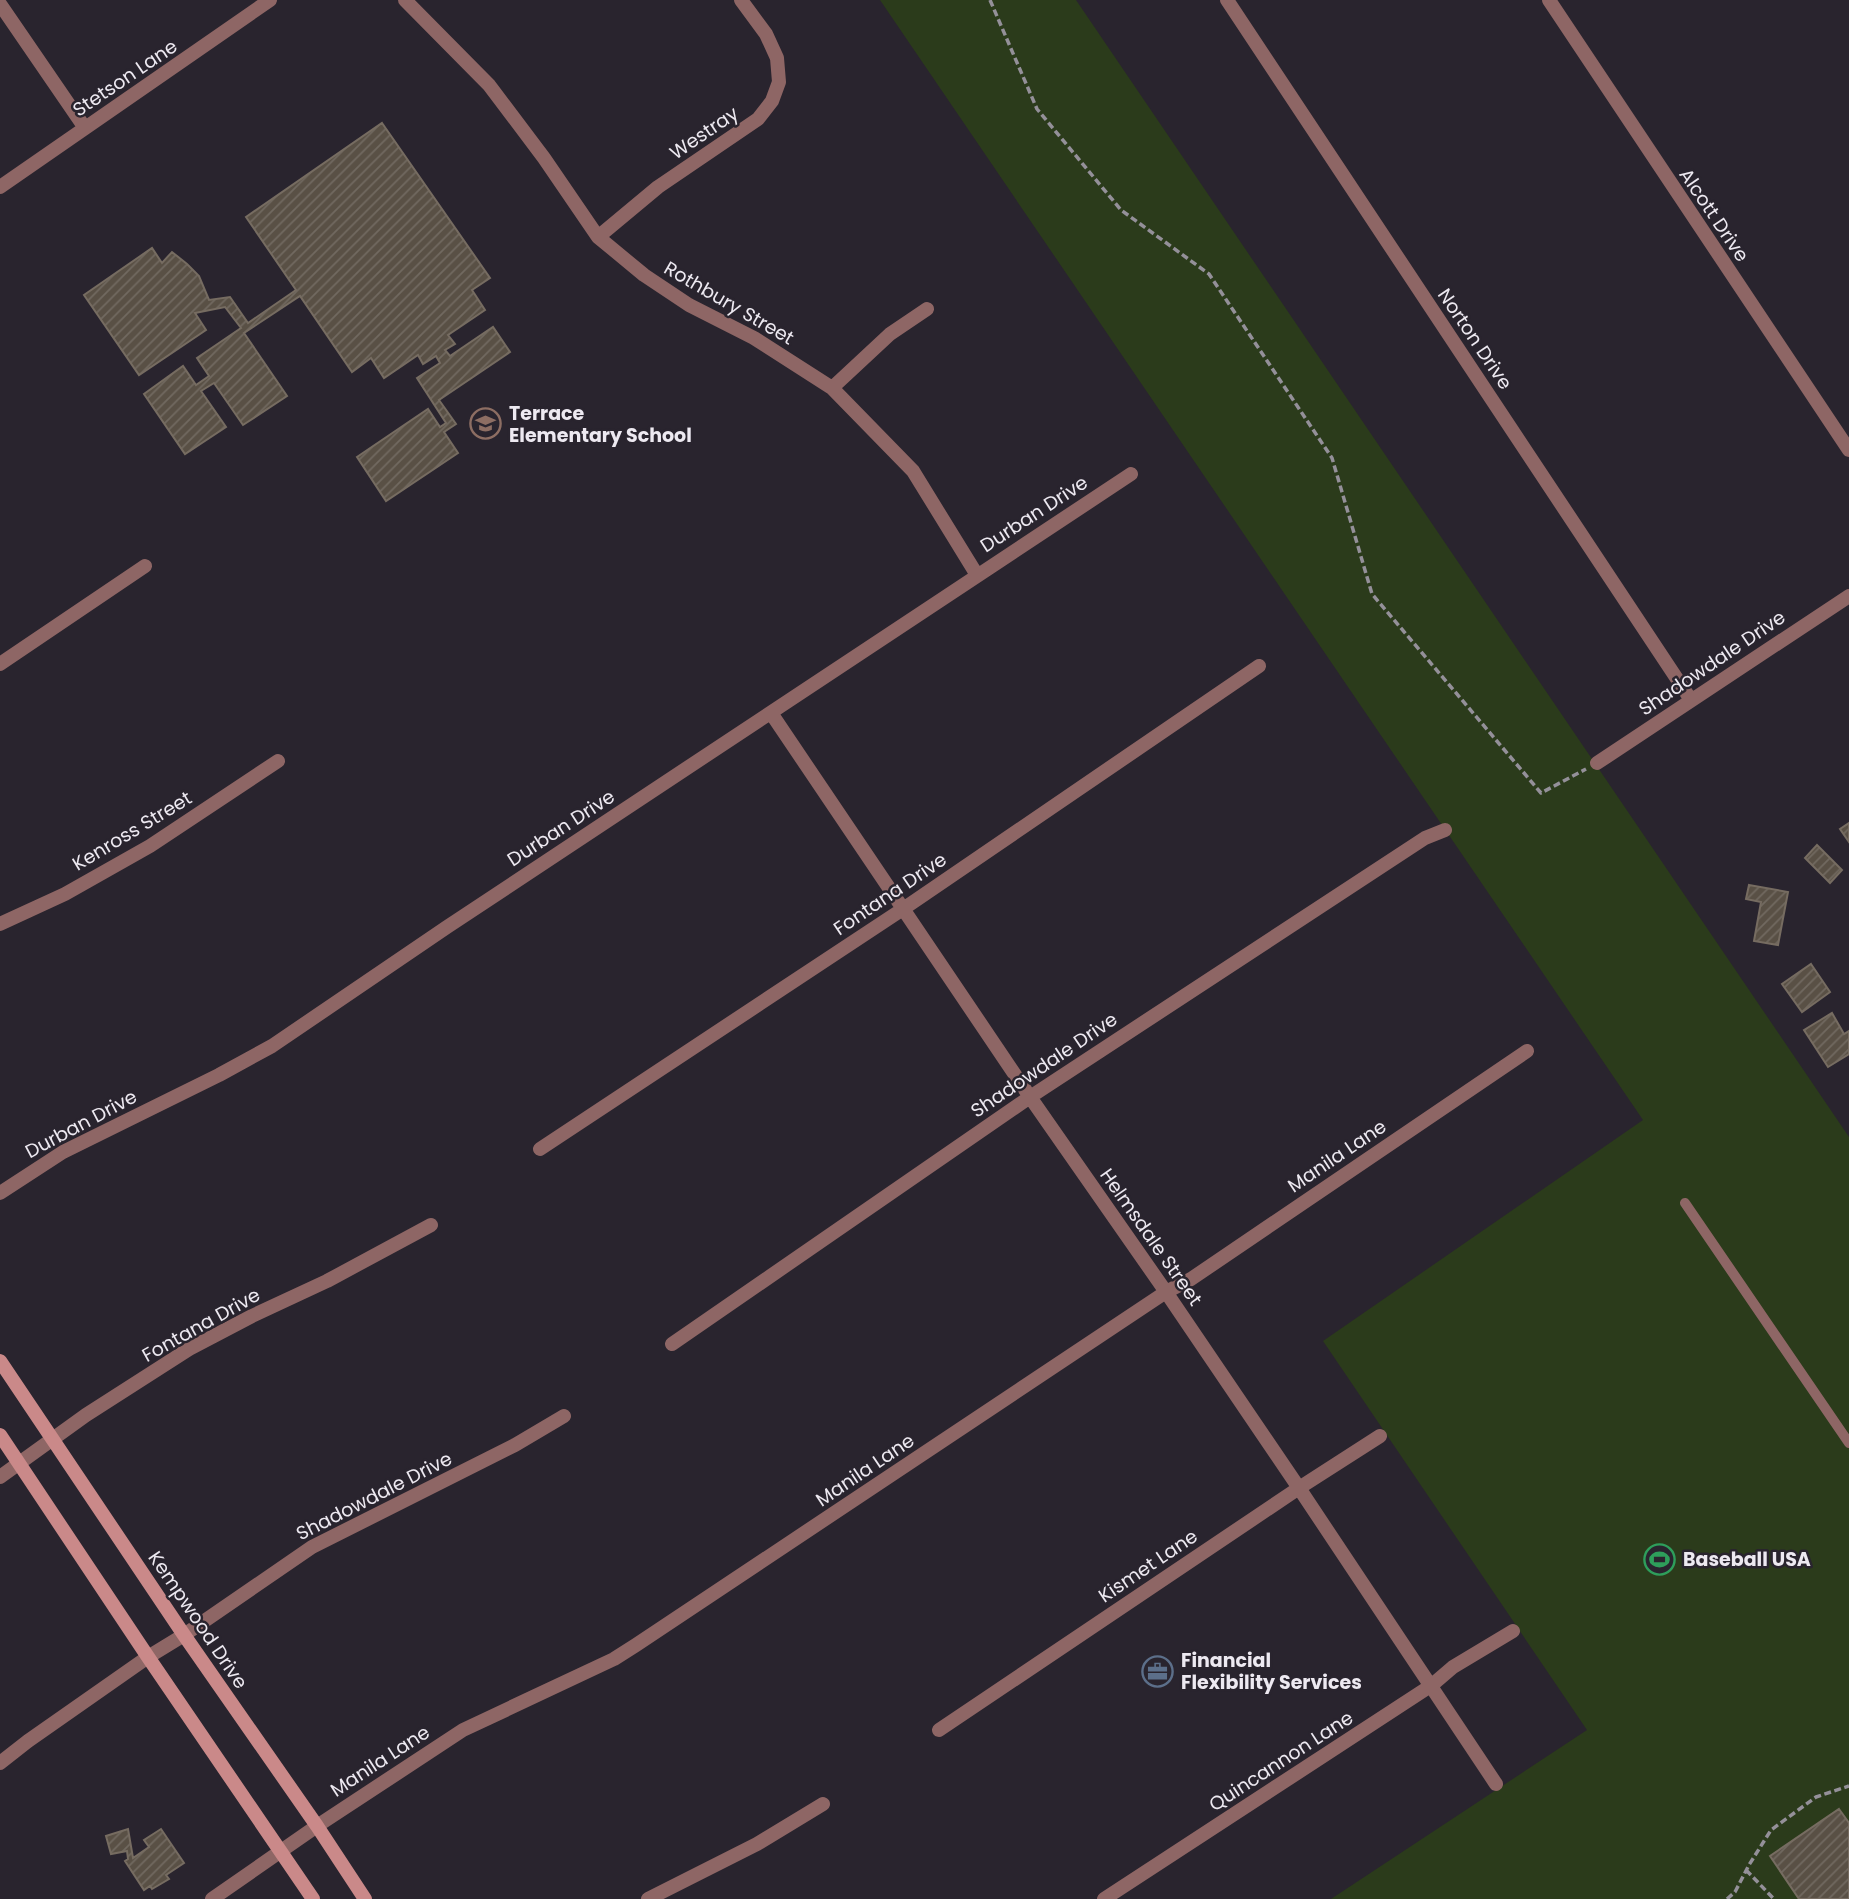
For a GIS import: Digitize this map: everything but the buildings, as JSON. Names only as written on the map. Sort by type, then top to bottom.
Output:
[{"type":"main road","name":"Kempwood Drive","points":[[0,1361],[365,1899]]},
{"type":"main road","points":[[0,1436],[313,1899]]},
{"type":"street","name":"Stetson Lane","points":[[0,187],[270,0]]},
{"type":"street","name":"Rothbury Street","points":[[405,0],[489,85],[544,158],[598,237],[644,275],[689,305],[754,338],[832,388],[914,471],[977,575]]},
{"type":"street","name":"Westray","points":[[598,237],[658,187],[758,119],[772,101],[779,82],[777,58],[766,34],[741,0]]},
{"type":"street","name":"Norton Drive","points":[[1227,0],[1691,700]]},
{"type":"street","name":"Alcott Drive","points":[[1549,0],[1849,450]]},
{"type":"street","points":[[0,4],[85,128]]},
{"type":"street","points":[[832,388],[890,334],[927,309]]},
{"type":"street","name":"Durban Drive","points":[[0,1193],[63,1152],[272,1046],[1131,474]]},
{"type":"street","points":[[0,664],[145,566]]},
{"type":"street","name":"Shadowdale Drive","points":[[1597,763],[1849,596]]},
{"type":"street","name":"Fontana Drive","points":[[540,1149],[903,909],[1259,666]]},
{"type":"street","name":"Helmsdale Street","points":[[771,713],[1030,1097],[1167,1292],[1496,1784]]},
{"type":"street","name":"Kenross Street","points":[[0,924],[65,894],[150,846],[278,761]]},
{"type":"street","name":"Shadowdale Drive","points":[[671,1344],[1030,1097],[1425,838],[1445,830]]},
{"type":"street","name":"Manila Lane","points":[[212,1899],[463,1730],[614,1659],[636,1645],[1167,1292],[1191,1279],[1527,1051]]},
{"type":"street","name":"Fontana Drive","points":[[0,1477],[86,1415],[189,1349],[431,1225]]},
{"type":"street","name":"Shadowdale Drive","points":[[0,1763],[148,1657],[312,1547],[515,1445],[564,1416]]},
{"type":"street","name":"Kismet Lane","points":[[939,1730],[1380,1436]]},
{"type":"street","name":"Quincannon Lane","points":[[1104,1899],[1432,1685],[1453,1667],[1513,1631]]},
{"type":"street","points":[[648,1899],[757,1844],[822,1804]]},
{"type":"lane","points":[[1685,1203],[1849,1443]]},
{"type":"path","points":[[990,0],[1037,109],[1121,210],[1209,274],[1332,458],[1372,594],[1541,793],[1597,763]]},
{"type":"path","points":[[1727,1899],[1735,1892],[1771,1830],[1816,1797],[1849,1786]]},
{"type":"path","points":[[1746,1870],[1774,1899]]},
{"type":"green space","points":[[880,0],[1076,0],[1849,1137],[1849,1899],[1331,1899],[1587,1730],[1323,1341],[1643,1120]]},
{"type":"place","name":"Terrace Elementary School","points":[[486,424]]},
{"type":"place","name":"Baseball USA","points":[[1660,1559]]},
{"type":"place","name":"Financial Flexibility Services","points":[[1158,1671]]}]
